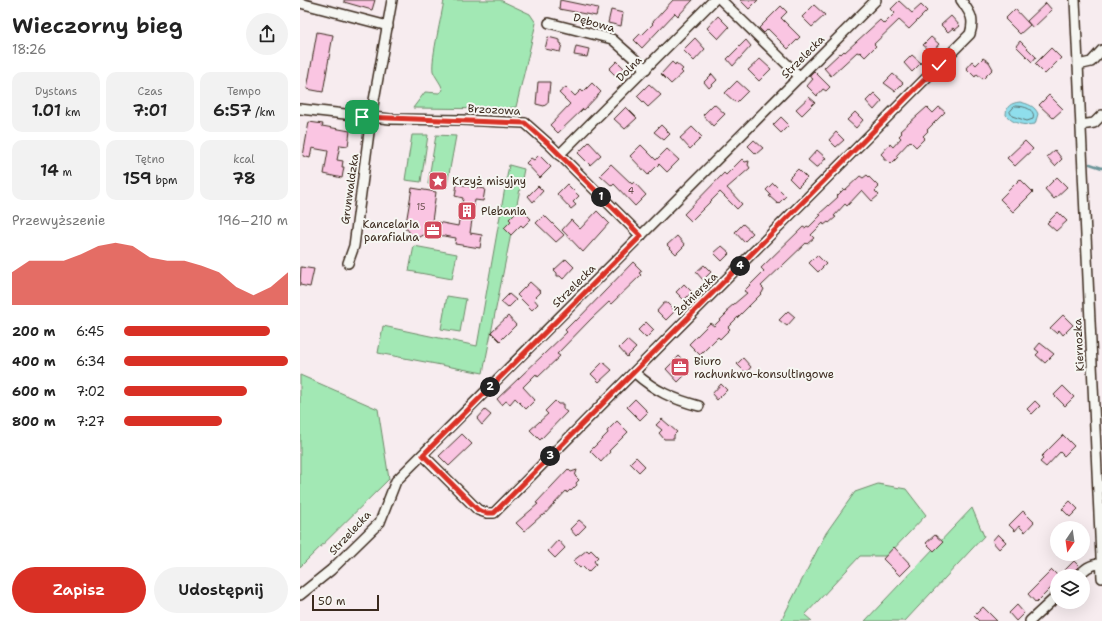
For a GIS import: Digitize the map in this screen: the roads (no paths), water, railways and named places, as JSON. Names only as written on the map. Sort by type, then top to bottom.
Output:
[{"type":"street","name":"Grunwaldzka","points":[[348,263],[354,246],[371,117],[392,0]]},
{"type":"street","name":"Dolna","points":[[559,155],[714,0]]},
{"type":"street","points":[[721,0],[800,77]]},
{"type":"street","name":"Strzelecka","points":[[300,595],[331,570],[380,522],[396,481],[876,0]]},
{"type":"street","name":"Żołnierska","points":[[423,455],[478,510],[487,513],[494,513],[635,373],[970,34],[973,24],[971,15],[961,0]]},
{"type":"street","name":"Kiernozka","points":[[1075,0],[1102,578]]},
{"type":"street","points":[[300,3],[388,26]]},
{"type":"street","name":"Dębowa","points":[[549,24],[612,39],[646,69]]},
{"type":"street","points":[[1078,64],[1091,62],[1102,50]]},
{"type":"street","name":"Brzozowa","points":[[300,109],[371,117],[525,123],[535,131],[641,236]]},
{"type":"street","points":[[1081,125],[1094,123],[1102,115]]},
{"type":"street","points":[[635,373],[659,391],[676,400],[699,406]]},
{"type":"street","points":[[1085,569],[1094,564],[1101,564]]},
{"type":"street","points":[[1030,621],[1050,602]]},
{"type":"water","points":[[1020,102],[1031,106],[1037,111],[1038,114],[1035,124],[1019,124],[1006,115],[1007,109],[1010,106],[1014,103]]},
{"type":"waterway","points":[[1090,164],[1102,168]]},
{"type":"place","name":"Krzyż misyjny","points":[[438,181]]},
{"type":"place","name":"Plebania","points":[[467,211]]},
{"type":"place","name":"Kancelaria parafialna","points":[[433,230]]},
{"type":"place","name":"Biuro rachunkwo-konsultingowe","points":[[680,367]]}]
